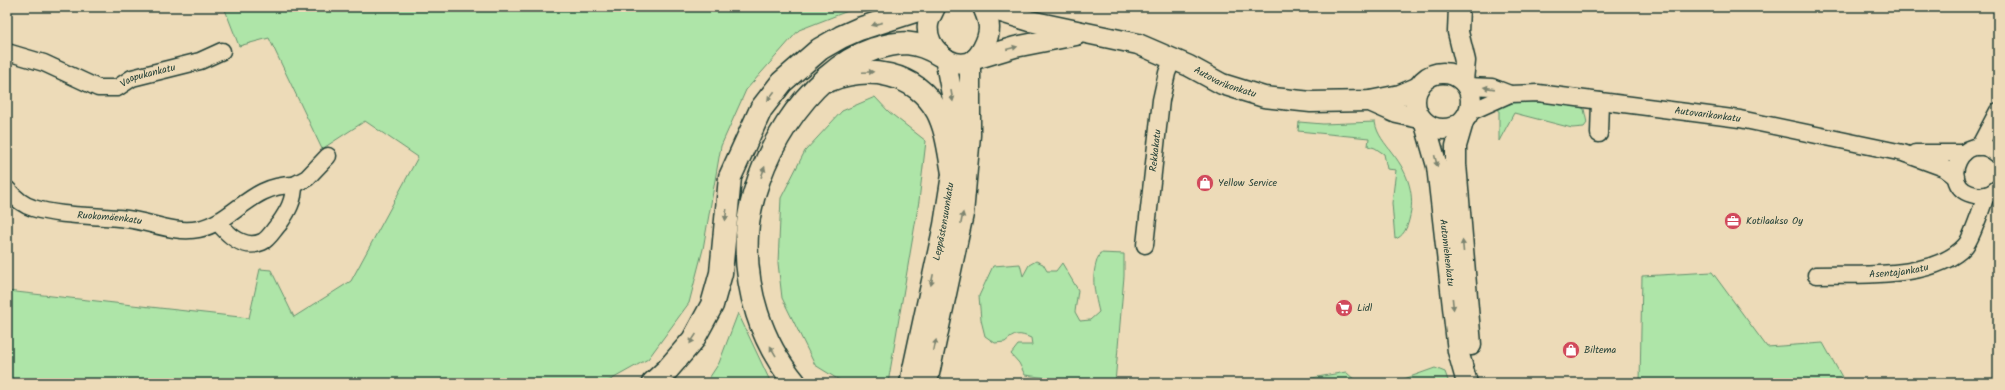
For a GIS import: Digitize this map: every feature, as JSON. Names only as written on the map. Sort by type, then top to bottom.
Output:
[{"type":"highway","points":[[654,383],[668,370],[693,340],[712,306],[721,273],[730,177],[761,109],[782,82],[820,49],[859,29],[927,7]]},
{"type":"highway","points":[[795,383],[771,349],[760,322],[752,295],[748,267],[747,234],[752,202],[767,160],[785,126],[818,85],[831,72],[846,61],[866,52],[892,44],[911,42],[926,47],[942,56]]},
{"type":"highway","points":[[818,85],[855,73],[874,72],[894,75],[910,82],[926,95],[937,111],[946,133],[952,173]]},
{"type":"main road","points":[[935,7],[928,24],[928,34],[932,44],[942,56],[959,64],[972,61],[982,49],[989,28],[984,7]]},
{"type":"main road","name":"Autovarikonkatu","points":[[984,7],[1030,21],[1138,44],[1173,58],[1222,84],[1264,97],[1311,102],[1370,101],[1400,95],[1419,87]]},
{"type":"main road","points":[[1458,32],[1447,61],[1419,87],[1415,103],[1423,121],[1440,130],[1456,127],[1466,117],[1471,98],[1465,83],[1465,61],[1458,32],[1459,7]]},
{"type":"main road","name":"Autovarikonkatu","points":[[972,61],[1015,47],[1086,33]]},
{"type":"main road","name":"Leppästensuonkatu","points":[[910,383],[944,225],[957,143],[955,116],[942,56]]},
{"type":"main road","name":"Leppästensuonkatu","points":[[927,383],[963,214],[970,142],[972,61]]},
{"type":"main road","points":[[1434,74],[1452,74],[1465,83]]},
{"type":"main road","name":"Autovarikonkatu","points":[[1370,101],[1397,113],[1423,121]]},
{"type":"main road","name":"Automiehenkatu","points":[[1466,117],[1456,146],[1456,164],[1473,383]]},
{"type":"main road","name":"Automiehenkatu","points":[[1423,121],[1437,166],[1458,351],[1467,383]]},
{"type":"street","name":"Vaapukankatu","points":[[7,52],[44,63],[98,88],[117,88],[132,78],[200,61],[222,51]]},
{"type":"street","name":"Rekkakatu","points":[[1145,245],[1161,100],[1166,73],[1173,58]]},
{"type":"street","name":"Autovarikonkatu","points":[[1465,83],[1492,87],[1510,94],[1552,94],[1740,119],[1903,153],[1944,168],[1956,177]]},
{"type":"street","name":"Autovarikonkatu","points":[[1466,117],[1510,94]]},
{"type":"street","points":[[1599,134],[1600,101]]},
{"type":"street","points":[[1979,147],[1998,111]]},
{"type":"street","points":[[1998,136],[1998,154]]},
{"type":"street","points":[[1992,192],[1973,195],[1962,188],[1956,177],[1957,161],[1964,153],[1979,147],[1992,149],[1998,154]]},
{"type":"street","name":"Autovarikonkatu","points":[[1903,153],[1964,153]]},
{"type":"street","name":"Ruokomäenkatu","points":[[7,189],[13,197],[32,208],[46,211],[128,219],[182,231],[200,229],[218,222],[263,190],[281,185],[294,185],[307,178],[328,156]]},
{"type":"street","points":[[218,222],[228,236],[238,241],[252,243],[263,242],[271,234],[288,211],[294,198],[294,185]]},
{"type":"street","points":[[1967,192],[1970,207],[1969,237]]},
{"type":"street","name":"Asentajankatu","points":[[1816,275],[1893,274],[1918,270],[1952,257],[1966,245],[1992,192]]},
{"type":"green space","points":[[224,7],[602,7],[606,10],[611,9],[611,7],[858,7],[799,30],[746,90],[721,146],[703,249],[689,303],[648,359],[605,383],[7,383],[7,291],[249,318],[260,269],[271,270],[294,317],[351,281],[418,157],[365,121],[322,149],[269,38],[239,46]]},
{"type":"green space","points":[[875,97],[889,112],[926,141],[919,201],[888,383],[844,383],[815,365],[782,298],[778,263],[781,198],[805,151],[842,111]]},
{"type":"green space","points":[[1520,101],[1577,105],[1584,109],[1587,123],[1584,127],[1572,128],[1514,113],[1499,141],[1499,107]]},
{"type":"green space","points":[[1299,122],[1323,124],[1375,122],[1379,135],[1403,169],[1411,194],[1412,202],[1409,220],[1404,232],[1398,238],[1395,239],[1392,203],[1396,170],[1387,169],[1384,154],[1375,148],[1368,146],[1369,138],[1298,131]]},
{"type":"green space","points":[[1100,253],[1124,254],[1124,276],[1115,383],[1063,383],[1062,380],[1025,375],[1019,363],[1011,354],[1018,345],[1032,345],[1031,338],[1023,335],[1014,335],[1005,342],[995,343],[985,336],[981,320],[979,296],[993,266],[1020,264],[1023,276],[1029,265],[1036,261],[1043,264],[1047,271],[1056,271],[1062,263],[1078,290],[1075,312],[1080,321],[1090,320],[1099,312],[1094,290],[1094,275]]},
{"type":"green space","points":[[1712,272],[1767,347],[1823,343],[1842,377],[1840,383],[1640,383],[1642,276]]},
{"type":"green space","points":[[738,313],[771,383],[706,383],[719,363]]},
{"type":"green space","points":[[1435,368],[1445,372],[1449,383],[1393,383]]},
{"type":"green space","points":[[1346,372],[1358,383],[1283,383]]},
{"type":"place","name":"Yellow Service","points":[[1205,183]]},
{"type":"place","name":"Kotilaakso Oy","points":[[1733,221]]},
{"type":"place","name":"Lidl","points":[[1344,308]]},
{"type":"place","name":"Biltema","points":[[1571,350]]}]
